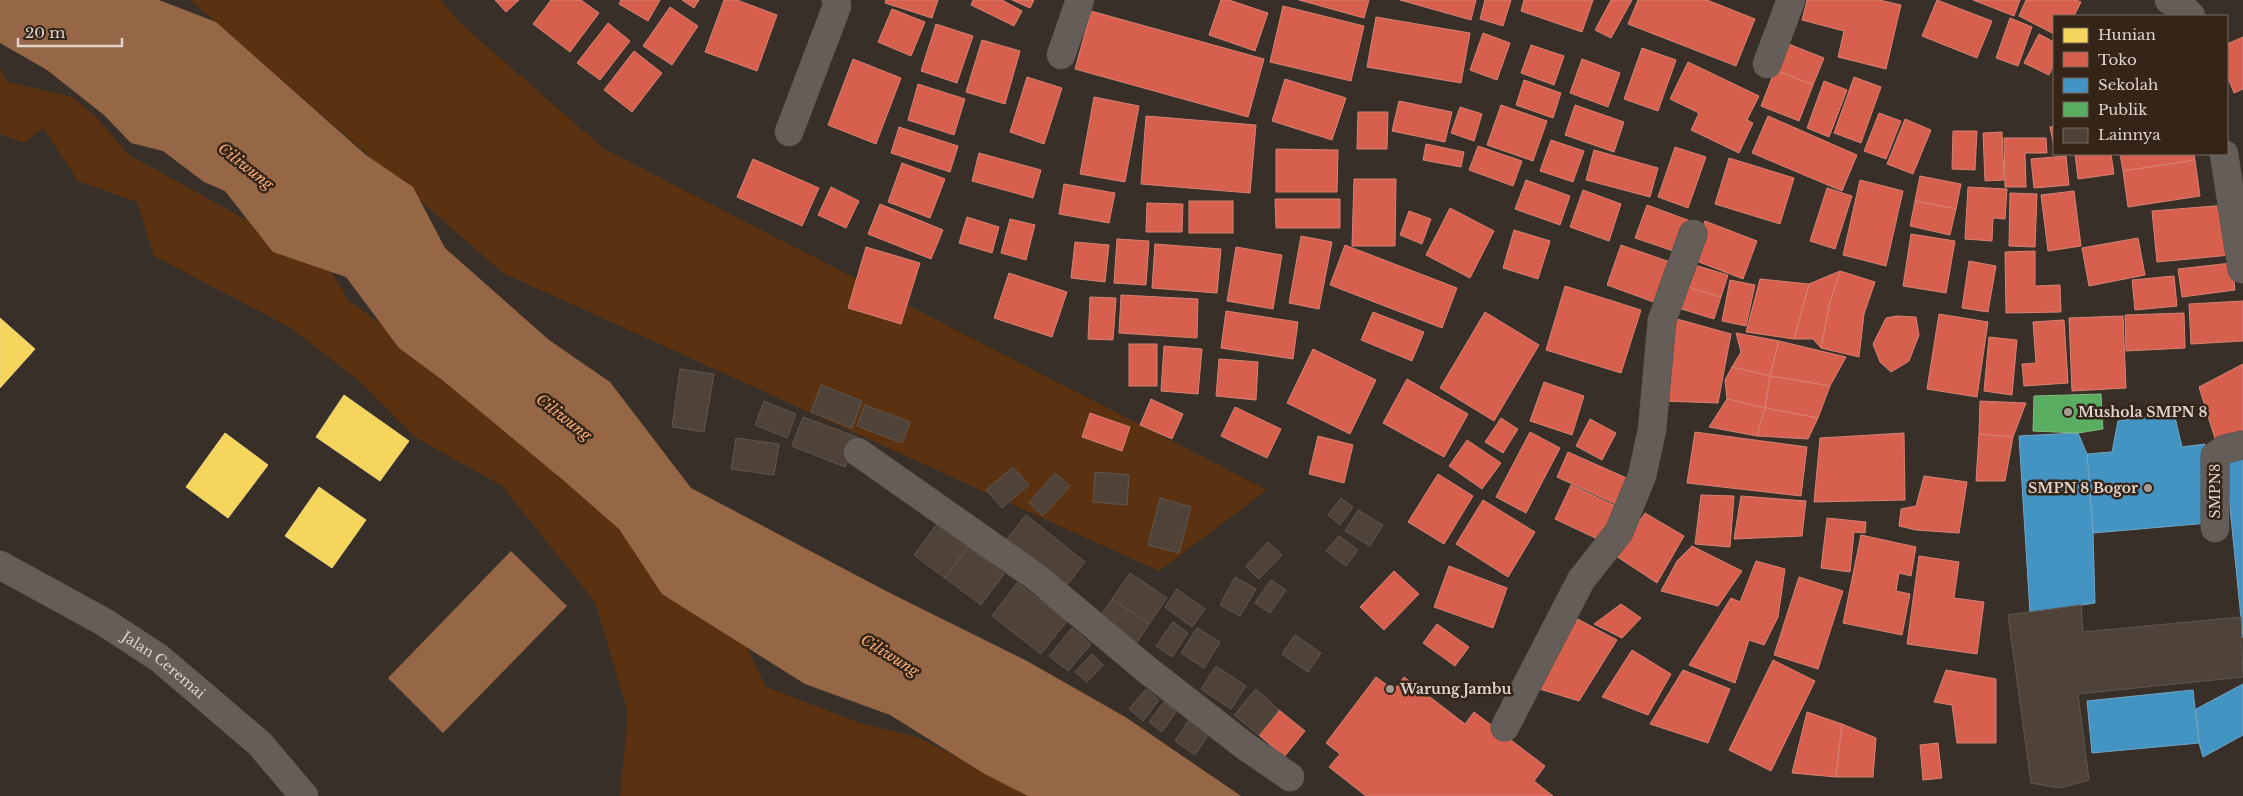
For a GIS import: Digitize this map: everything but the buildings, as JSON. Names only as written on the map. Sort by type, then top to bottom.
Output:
[{"type":"street","points":[[789,132],[837,6],[836,0]]},
{"type":"street","points":[[1061,55],[1080,0]]},
{"type":"street","points":[[1767,64],[1791,0]]},
{"type":"street","points":[[2168,0],[2180,6],[2190,15]]},
{"type":"street","points":[[2224,155],[2242,269]]},
{"type":"street","points":[[1505,727],[1581,580],[1619,532],[1642,476],[1652,430],[1662,320],[1693,234]]},
{"type":"street","name":"SMPN8","points":[[2215,528],[2215,456],[2225,449],[2243,445]]},
{"type":"street","points":[[858,452],[1036,577],[1146,669],[1245,746],[1290,777]]},
{"type":"street","name":"Jalan Ceremai","points":[[0,565],[104,622],[160,658],[259,743],[304,796]]},
{"type":"shaded area","points":[[190,0],[440,0],[461,24],[604,149],[1267,490],[1159,571],[503,273]]},
{"type":"shaded area","points":[[0,69],[8,82],[72,97],[95,116],[129,155],[326,264],[349,301],[453,375],[739,632],[766,687],[860,723],[917,737],[987,772],[1044,796],[620,796],[628,713],[595,602],[502,486],[415,437],[359,381],[291,328],[154,256],[137,202],[78,181],[43,128],[24,143],[0,134]]},
{"type":"water","name":"Ciliwung","points":[[0,0],[159,0],[216,22],[366,155],[413,187],[445,248],[549,340],[610,382],[691,488],[888,592],[1027,661],[1127,718],[1241,796],[1028,796],[983,773],[890,715],[805,684],[662,594],[619,529],[441,379],[399,348],[346,277],[273,252],[225,191],[204,182],[163,151],[131,143],[104,115],[47,70],[0,43]]},
{"type":"water","points":[[511,551],[567,606],[443,733],[388,678]]},
{"type":"place","name":"Mushola SMPN 8","points":[[2068,412]]},
{"type":"place","name":"SMPN 8 Bogor","points":[[2148,488]]},
{"type":"place","name":"Warung Jambu","points":[[1390,689]]}]
